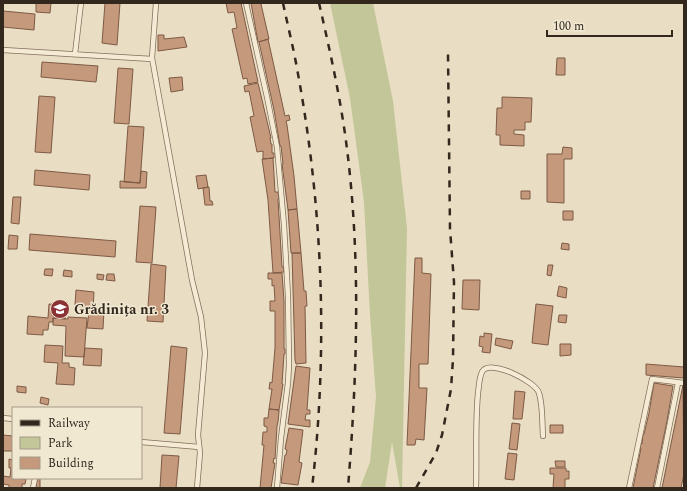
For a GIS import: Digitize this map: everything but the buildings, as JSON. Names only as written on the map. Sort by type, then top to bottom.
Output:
[{"type":"lane","points":[[75,54],[81,3]]},
{"type":"lane","points":[[156,3],[152,59],[203,334],[205,353],[198,435],[200,453],[197,488]]},
{"type":"lane","points":[[246,3],[267,97],[276,148],[284,225],[289,304],[288,383],[276,488]]},
{"type":"lane","points":[[3,50],[152,59]]},
{"type":"lane","points":[[476,488],[477,405],[482,372],[485,369],[489,367],[499,368],[532,383],[539,392],[543,436]]},
{"type":"lane","points":[[630,488],[652,379],[684,383]]},
{"type":"lane","points":[[657,488],[678,383]]},
{"type":"lane","points":[[142,442],[199,447]]},
{"type":"green space","points":[[330,3],[373,3],[393,101],[407,228],[402,488],[400,488],[392,442],[385,488],[360,488],[370,462],[376,397],[364,202],[350,98]]},
{"type":"railway","points":[[283,3],[296,65],[306,125],[318,229],[321,333],[320,385],[312,488]]},
{"type":"railway","points":[[319,3],[345,131],[354,233],[356,276],[355,361],[354,403],[348,488]]},
{"type":"railway","points":[[416,488],[436,453],[442,435],[451,389],[454,282],[450,229],[448,54]]},
{"type":"place","name":"Grădinița nr. 3","points":[[60,309]]}]
